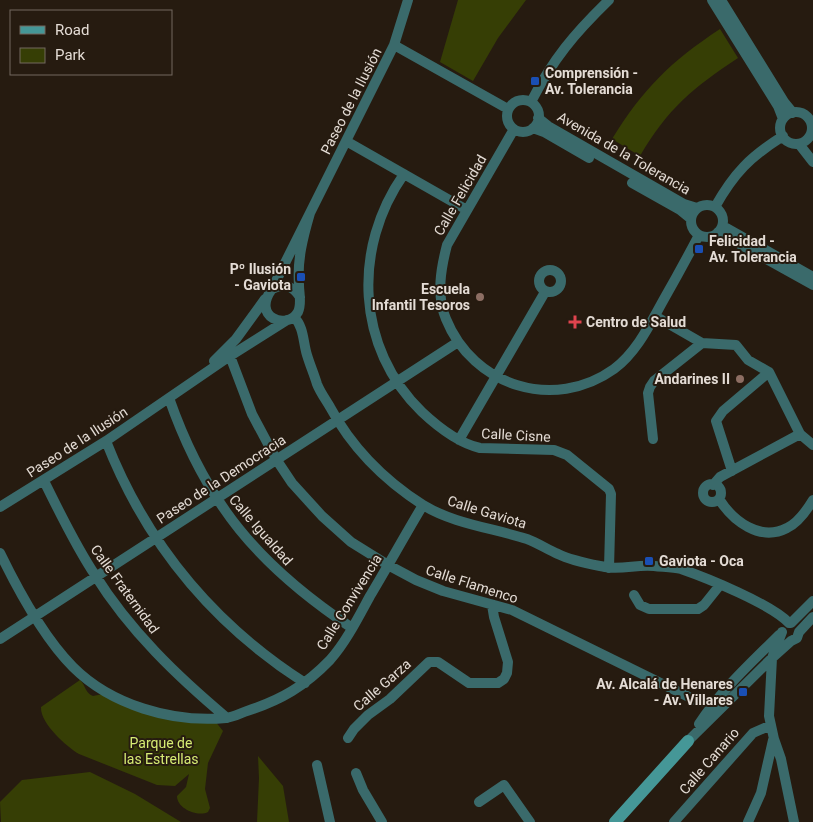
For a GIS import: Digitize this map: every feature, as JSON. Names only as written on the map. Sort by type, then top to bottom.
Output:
[{"type":"street","name":"Paseo de la Ilusión","points":[[230,356],[272,289],[394,45],[408,0]]},
{"type":"street","points":[[531,102],[545,76],[573,36],[609,0]]},
{"type":"street","points":[[712,0],[778,106],[784,119]]},
{"type":"street","points":[[720,0],[784,102],[794,113]]},
{"type":"street","points":[[394,45],[508,109]]},
{"type":"street","points":[[518,101],[531,102],[538,112],[538,118],[533,128],[520,132],[509,125],[507,118],[508,109],[518,101]]},
{"type":"street","points":[[794,113],[800,113],[811,119],[811,142],[793,144],[782,136],[780,130],[784,119],[794,113]]},
{"type":"street","name":"Avenida de la Tolerancia","points":[[538,118],[548,126],[684,204],[697,208]]},
{"type":"street","name":"Avenida de la Tolerancia","points":[[533,128],[544,132],[672,205],[691,219]]},
{"type":"street","name":"Calle Felicidad","points":[[514,129],[447,244],[440,279],[446,318],[458,342],[472,360],[496,376],[527,388],[565,390],[604,375],[627,358],[655,316],[699,235]]},
{"type":"street","points":[[715,207],[736,174],[762,149],[782,136]]},
{"type":"street","points":[[346,141],[467,210]]},
{"type":"street","points":[[799,144],[813,162]]},
{"type":"street","name":"Calle Cisne","points":[[404,174],[377,224],[370,251],[368,274],[372,323],[384,358],[397,381],[432,422],[469,446],[554,450],[568,455],[609,489],[612,494],[608,568]]},
{"type":"street","points":[[709,205],[715,207],[723,218],[721,229],[713,236],[699,235],[694,231],[691,219],[697,208],[709,205]]},
{"type":"street","name":"Paseo de la Ilusión","points":[[0,508],[106,441],[230,356],[290,318],[300,306],[298,278],[300,249],[310,213]]},
{"type":"street","points":[[721,229],[813,277]]},
{"type":"street","points":[[721,229],[813,285]]},
{"type":"street","points":[[272,289],[279,285],[286,285],[292,288],[300,297]]},
{"type":"street","points":[[459,440],[545,292]]},
{"type":"street","points":[[265,299],[266,308],[271,316],[277,320],[290,318]]},
{"type":"street","name":"Paseo de la Ilusión","points":[[169,398],[217,358],[236,339],[257,312]]},
{"type":"street","points":[[655,316],[702,343],[736,345],[748,360],[769,372],[800,434],[813,445]]},
{"type":"street","name":"Calle Gaviota","points":[[290,318],[298,321],[318,387],[337,420],[366,459],[423,504],[448,516],[529,540],[560,555],[608,568],[652,565],[679,569],[745,596],[765,607],[786,627]]},
{"type":"street","name":"Paseo de la Democracia","points":[[0,639],[458,342]]},
{"type":"street","points":[[653,439],[648,393],[650,387],[654,381],[702,343]]},
{"type":"street","name":"Calle Flamenco","points":[[230,356],[252,414],[276,459],[292,483],[322,516],[351,542],[388,565],[429,586],[512,610],[682,694],[701,702],[714,702]]},
{"type":"street","points":[[732,471],[716,421],[723,411],[769,372]]},
{"type":"street","name":"Calle Igualdad","points":[[169,398],[197,465],[216,499],[232,522],[277,571],[298,590],[352,628]]},
{"type":"street","points":[[719,499],[714,502],[709,501],[704,496],[705,488],[713,484],[720,477],[800,434]]},
{"type":"street","points":[[106,441],[114,462],[134,501],[156,538],[181,573],[208,605],[247,641],[305,683]]},
{"type":"street","name":"Calle Fraternidad","points":[[44,481],[71,535],[96,577],[122,614],[152,650],[185,682],[227,718]]},
{"type":"street","points":[[713,484],[720,491],[719,499],[724,507],[752,530],[764,533],[788,528],[801,516],[813,500]]},
{"type":"street","name":"Calle Convivencia","points":[[0,552],[55,647],[72,667],[93,684],[145,709],[167,715],[188,718],[227,718],[274,702],[305,683],[331,659],[352,628],[423,504]]},
{"type":"street","points":[[634,595],[640,605],[649,609],[698,609],[704,605],[720,586]]},
{"type":"street","points":[[711,714],[714,702],[813,601]]},
{"type":"street","name":"Calle Garza","points":[[348,738],[368,715],[390,699],[429,662],[438,662],[469,683],[498,683],[504,679],[507,673],[508,662],[492,605]]},
{"type":"street","points":[[614,822],[688,742],[711,714],[791,641],[797,638],[799,632],[813,617]]},
{"type":"street","points":[[786,627],[796,625],[799,632]]},
{"type":"street","points":[[786,627],[784,638],[791,641]]},
{"type":"street","points":[[786,627],[772,658],[769,706],[774,739],[781,759],[794,822]]},
{"type":"street","name":"Calle Flamenco","points":[[682,694],[711,714]]},
{"type":"street","name":"Calle Canario","points":[[674,822],[753,733],[771,725]]},
{"type":"street","points":[[748,822],[761,793],[774,739]]},
{"type":"street","points":[[317,765],[330,822]]},
{"type":"street","points":[[356,773],[363,790],[382,822]]},
{"type":"street","points":[[478,802],[504,785],[530,822]]},
{"type":"green space","points":[[458,0],[526,0],[498,38],[473,81],[440,62]]},
{"type":"green space","points":[[720,29],[738,58],[708,79],[671,112],[650,139],[640,156],[612,139],[635,105],[659,78],[686,53]]},
{"type":"green space","name":"Parque de las Estrellas","points":[[80,680],[88,693],[93,696],[103,694],[123,704],[215,721],[223,731],[208,763],[205,789],[210,808],[208,812],[194,813],[180,805],[178,801],[177,796],[186,787],[189,774],[175,786],[157,785],[79,754],[67,746],[55,734],[45,720],[41,707]]},
{"type":"green space","points":[[258,756],[283,786],[289,822],[257,822]]},
{"type":"green space","points":[[90,772],[135,794],[181,822],[1,822],[0,802],[22,780]]},
{"type":"place","name":"Comprensión - Av. Tolerancia","points":[[535,81]]},
{"type":"place","name":"Felicidad - Av. Tolerancia","points":[[699,249]]},
{"type":"place","name":"Pº Ilusión - Gaviota","points":[[301,277]]},
{"type":"place","name":"Escuela Infantil Tesoros","points":[[480,297]]},
{"type":"place","name":"Centro de Salud","points":[[575,322]]},
{"type":"place","name":"Andarines II","points":[[740,379]]},
{"type":"place","name":"Gaviota - Oca","points":[[649,561]]},
{"type":"place","name":"Av. Alcalá de Henares - Av. Villares","points":[[743,692]]}]
